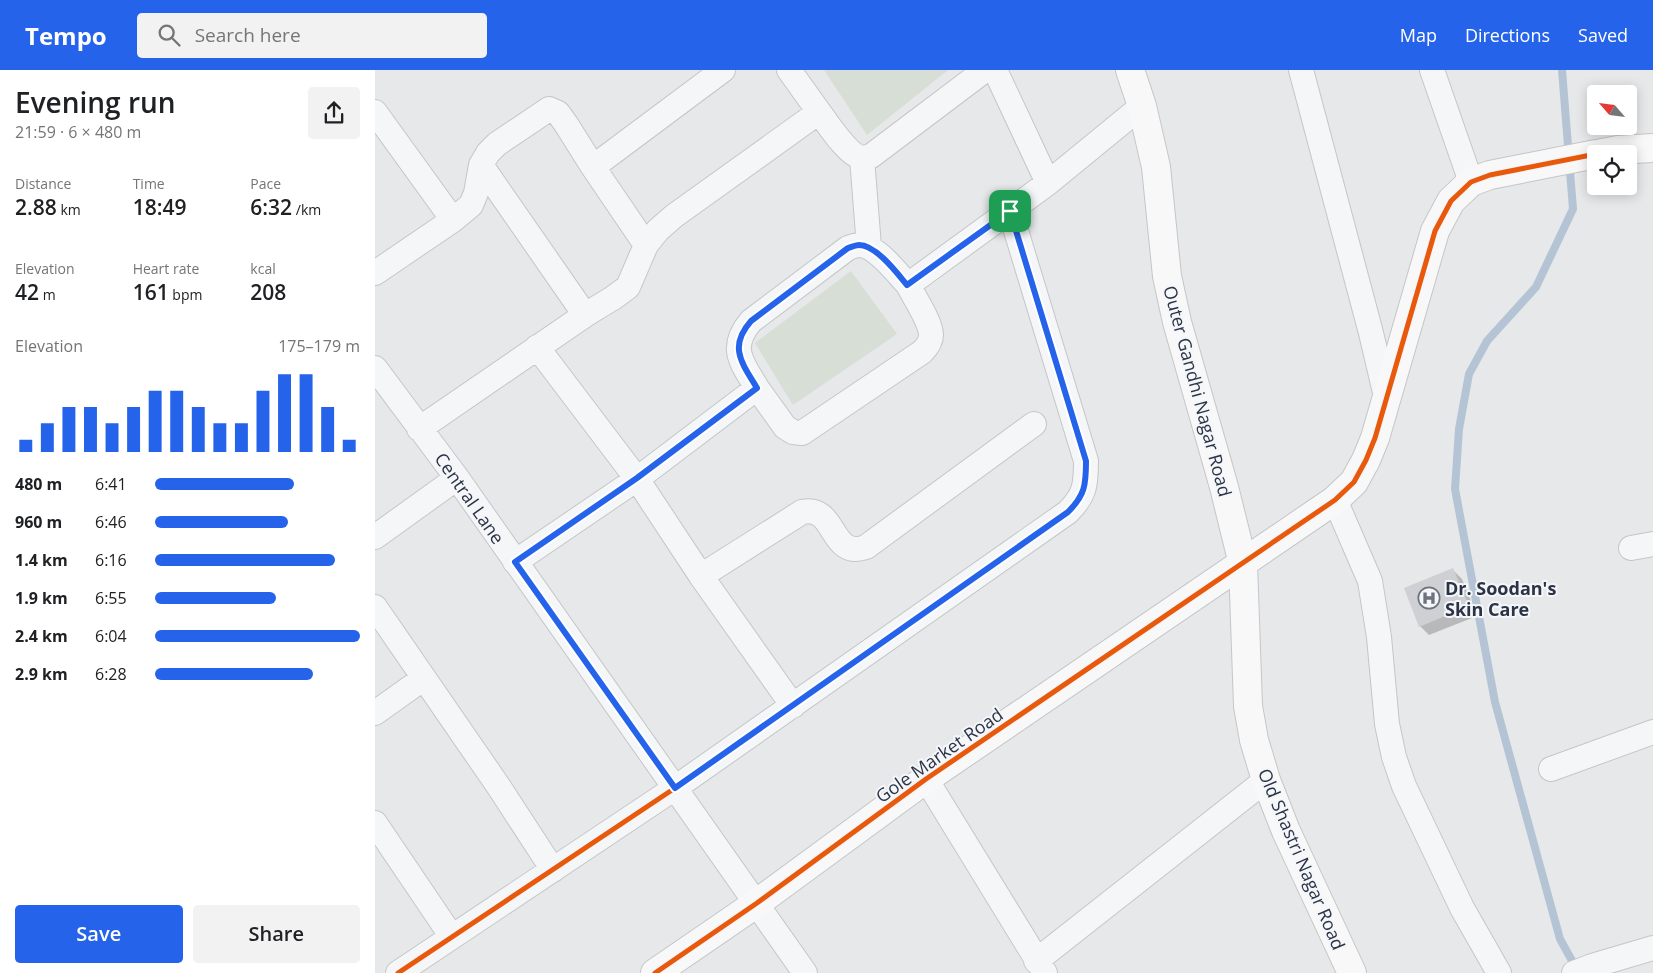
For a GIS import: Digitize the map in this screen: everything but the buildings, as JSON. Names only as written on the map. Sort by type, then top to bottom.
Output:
[{"type":"street","points":[[593,167],[723,70]]},
{"type":"street","points":[[789,70],[843,144],[853,154],[862,158],[871,156],[985,70]]},
{"type":"street","points":[[995,70],[1048,183]]},
{"type":"street","name":"Outer Gandhi Nagar Road","points":[[1129,70],[1142,106],[1156,167],[1167,276],[1177,322],[1224,488],[1243,564]]},
{"type":"street","points":[[1301,70],[1371,333],[1387,401]]},
{"type":"street","points":[[1432,70],[1471,182],[1490,175],[1587,156]]},
{"type":"street","points":[[907,285],[1048,183],[1142,106]]},
{"type":"street","points":[[375,273],[453,220],[471,205],[476,193],[481,165],[488,153],[497,144],[549,109],[558,113],[646,245]]},
{"type":"street","points":[[375,112],[453,220]]},
{"type":"street","points":[[419,429],[627,287],[646,245],[658,230],[674,216],[819,112]]},
{"type":"street","points":[[1637,149],[1653,148]]},
{"type":"street","points":[[862,158],[869,247]]},
{"type":"street","points":[[481,165],[585,315]]},
{"type":"street","name":"Gole Market Road","points":[[655,973],[757,903],[926,779],[1335,500],[1354,482],[1375,438],[1387,401],[1435,231],[1451,201],[1471,182]]},
{"type":"street","points":[[398,973],[675,788],[1068,512],[1078,502],[1083,493],[1086,480],[1086,461],[1010,211]]},
{"type":"street","points":[[859,245],[869,247],[879,254],[907,285],[929,324],[931,335],[929,344],[922,352],[802,433],[793,432],[785,427],[757,388],[739,358],[738,345],[742,331],[751,321],[848,248],[859,245]]},
{"type":"street","points":[[537,348],[637,478],[701,576],[793,706]]},
{"type":"street","name":"Central Lane","points":[[375,368],[457,478],[805,973]]},
{"type":"street","points":[[515,562],[637,478],[757,388]]},
{"type":"street","points":[[701,576],[802,512],[810,510],[818,513],[826,520],[842,544],[850,549],[858,550],[866,547],[1034,424]]},
{"type":"street","points":[[375,537],[457,478]]},
{"type":"street","points":[[1335,500],[1370,581],[1379,637],[1387,724],[1394,757],[1405,786],[1462,908],[1499,973]]},
{"type":"street","name":"Old Shastri Nagar Road","points":[[1243,564],[1249,706],[1254,740],[1266,780],[1286,831],[1352,973]]},
{"type":"street","points":[[375,606],[499,787],[553,870]]},
{"type":"street","points":[[375,713],[424,678]]},
{"type":"street","points":[[1551,769],[1653,732]]},
{"type":"street","points":[[926,779],[1040,967],[1266,780]]},
{"type":"street","points":[[375,822],[452,937]]},
{"type":"street","points":[[1583,969],[1653,948]]},
{"type":"shaded area","points":[[824,70],[948,70],[867,135]]},
{"type":"shaded area","points":[[851,271],[897,334],[793,405],[755,343]]},
{"type":"waterway","points":[[1562,70],[1573,209],[1536,287],[1487,341],[1469,374],[1459,429],[1455,489],[1495,702],[1560,939],[1576,968]]},
{"type":"cycle path","points":[[655,973],[757,903],[926,779],[1335,500],[1354,482],[1375,438],[1435,231],[1451,201],[1471,182],[1490,175],[1587,156]]},
{"type":"cycle path","points":[[398,973],[675,788],[1074,506],[1083,489],[1086,477],[1086,461],[1010,211]]},
{"type":"place","name":"Dr. Soodan's Skin Care","points":[[1429,598]]},
{"type":"route","points":[[1010,211],[1086,461],[1086,480],[1083,493],[1078,502],[1068,512],[675,788],[515,562],[637,478],[757,388],[739,358],[738,345],[742,331],[751,321],[848,248],[859,245],[869,247],[879,254],[907,285],[1010,211]]}]
